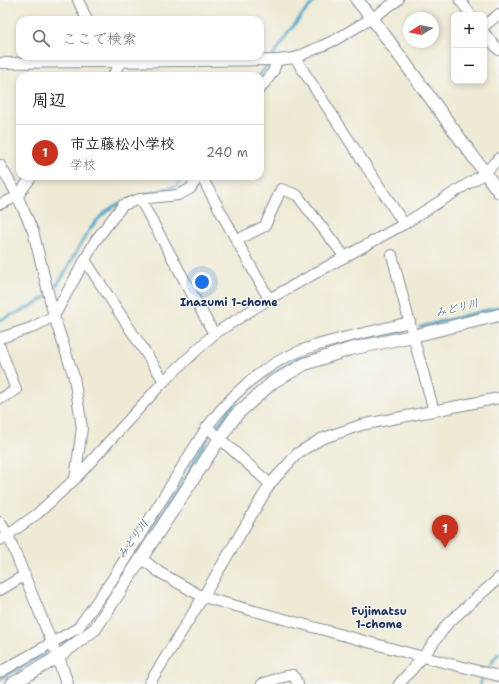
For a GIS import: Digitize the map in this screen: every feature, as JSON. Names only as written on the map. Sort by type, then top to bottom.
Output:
[{"type":"street","points":[[78,0],[85,16]]},
{"type":"street","points":[[357,0],[372,18],[499,192]]},
{"type":"street","points":[[110,60],[120,62],[277,60],[295,58],[335,40],[372,18],[398,0]]},
{"type":"street","points":[[460,0],[469,12]]},
{"type":"street","points":[[487,24],[499,14]]},
{"type":"street","points":[[487,36],[499,50]]},
{"type":"street","points":[[295,58],[404,224]]},
{"type":"street","points":[[0,63],[79,60]]},
{"type":"street","points":[[264,84],[273,72],[277,60]]},
{"type":"street","points":[[115,72],[120,62]]},
{"type":"street","points":[[4,538],[37,514],[75,479],[164,381],[214,334],[269,299],[404,224],[485,173],[499,158]]},
{"type":"street","points":[[0,165],[17,196],[33,231],[54,316],[74,377],[82,428],[75,479]]},
{"type":"street","points":[[0,204],[17,196],[29,180]]},
{"type":"street","points":[[0,338],[31,328],[54,316],[95,241],[124,205],[140,199],[178,195],[190,189],[197,180]]},
{"type":"street","points":[[202,180],[269,299]]},
{"type":"street","points":[[237,240],[265,226],[281,189],[297,195],[345,257]]},
{"type":"street","points":[[140,199],[214,334]]},
{"type":"street","points":[[392,255],[434,411]]},
{"type":"street","points":[[85,260],[164,381]]},
{"type":"street","points":[[12,684],[58,657],[95,629],[237,414],[273,382],[305,364],[350,349],[499,316]]},
{"type":"street","points":[[0,672],[78,628],[112,580],[207,427],[238,392],[262,372],[300,351],[331,341],[410,322]]},
{"type":"street","points":[[0,347],[16,390],[0,399]]},
{"type":"street","points":[[149,684],[270,484],[298,453],[321,439],[361,425],[499,398]]},
{"type":"street","points":[[207,427],[270,484]]},
{"type":"street","points":[[0,522],[4,538],[25,575],[58,657],[67,684]]},
{"type":"street","points":[[141,558],[159,572],[203,597],[499,676]]},
{"type":"street","points":[[0,590],[25,575]]},
{"type":"street","points":[[399,684],[448,624],[499,578]]},
{"type":"street","points":[[262,684],[293,675],[298,684]]},
{"type":"waterway","points":[[272,57],[288,33],[316,0]]},
{"type":"waterway","points":[[262,72],[269,62]]},
{"type":"waterway","points":[[146,194],[177,186],[181,180]]},
{"type":"waterway","points":[[51,292],[61,280],[89,230],[103,214],[120,203]]},
{"type":"waterway","points":[[0,320],[31,307],[47,296]]},
{"type":"waterway","name":"みどり川","points":[[420,327],[499,307]]},
{"type":"waterway","name":"みどり川","points":[[387,335],[405,331]]},
{"type":"waterway","name":"みどり川","points":[[218,425],[239,397],[263,378],[296,359],[308,357]]},
{"type":"waterway","name":"みどり川","points":[[133,556],[188,475],[192,465],[209,436]]},
{"type":"waterway","name":"みどり川","points":[[62,643],[69,639]]},
{"type":"waterway","name":"みどり川","points":[[0,679],[46,653]]},
{"type":"waterway","points":[[490,665],[499,653]]},
{"type":"waterway","points":[[480,684],[481,680]]},
{"type":"place","name":"市立藤松小学校","points":[[445,548]]},
{"type":"district","name":"Inazumi 1-chome","points":[[229,302]]},
{"type":"district","name":"Fujimatsu 1-chome","points":[[379,617]]}]
